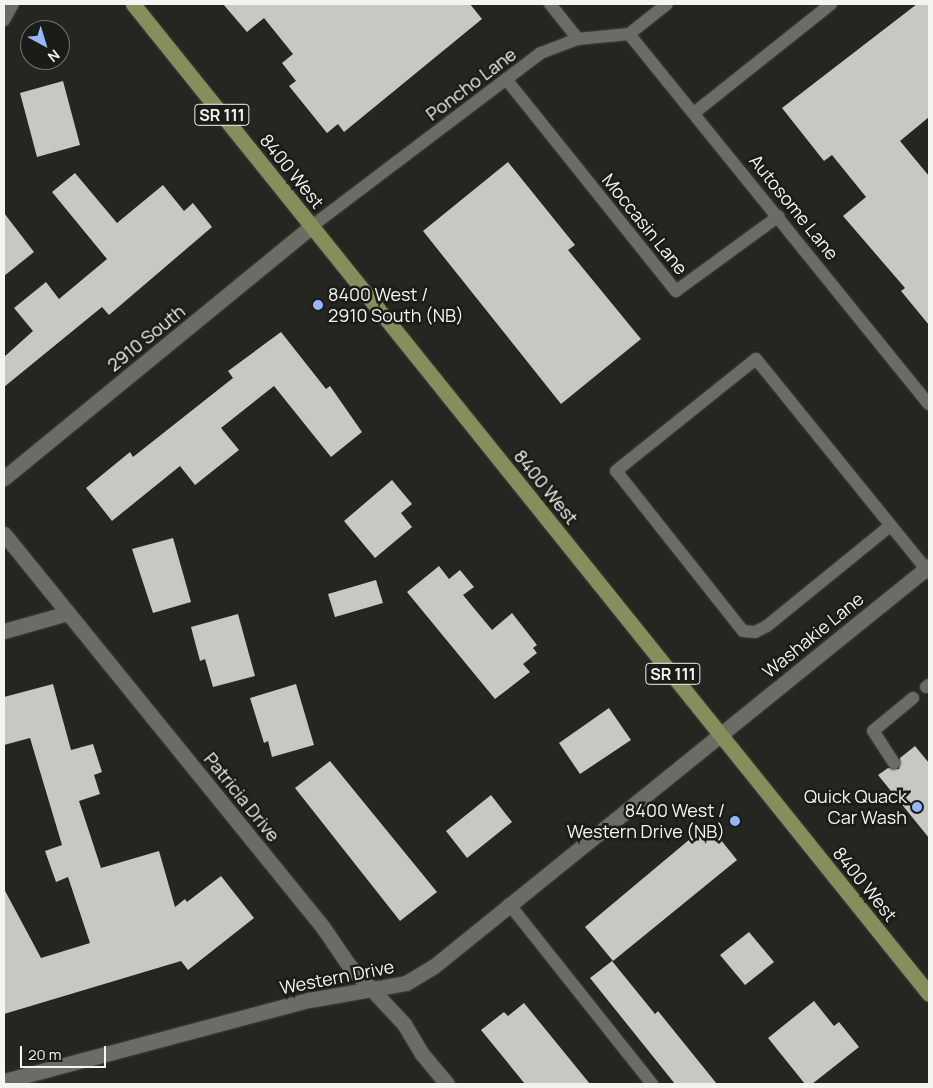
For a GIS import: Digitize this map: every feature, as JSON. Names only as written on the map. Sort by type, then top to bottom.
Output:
[{"type":"main road","name":"8400 West","points":[[132,4],[929,994]]},
{"type":"street","name":"2910 South","points":[[4,478],[312,226]]},
{"type":"street","name":"Patricia Drive","points":[[4,534],[322,926],[348,964],[404,1024],[422,1054],[447,1084]]},
{"type":"street","name":"Washakie Lane","points":[[720,734],[928,570]]},
{"type":"street","points":[[4,631],[68,613]]},
{"type":"street","name":"Western Drive","points":[[4,1081],[309,1000],[406,983],[432,967],[720,734]]},
{"type":"lane","points":[[4,20],[13,4]]},
{"type":"lane","points":[[550,4],[578,38]]},
{"type":"lane","points":[[629,34],[666,4]]},
{"type":"lane","points":[[694,113],[832,4]]},
{"type":"lane","name":"Poncho Lane","points":[[312,226],[541,53],[578,38],[629,34]]},
{"type":"lane","name":"Autosome Lane","points":[[629,34],[779,216],[929,404]]},
{"type":"lane","name":"Moccasin Lane","points":[[506,80],[676,292],[779,216]]},
{"type":"lane","points":[[890,526],[767,626],[755,632],[742,631],[616,471],[756,358],[890,526],[928,570]]},
{"type":"lane","points":[[894,763],[873,731],[913,698]]},
{"type":"lane","points":[[510,904],[652,1084]]},
{"type":"building","points":[[223,4],[470,4],[482,19],[344,132],[338,124],[327,133],[289,86],[296,81],[282,63],[293,54],[264,18],[247,32]]},
{"type":"building","points":[[917,4],[929,4],[929,117],[900,141],[929,176],[929,325],[901,291],[905,288],[843,216],[866,197],[832,155],[824,161],[782,108]]},
{"type":"building","points":[[63,81],[80,145],[37,157],[20,93]]},
{"type":"building","points":[[508,162],[575,245],[568,250],[641,339],[561,404],[423,231]]},
{"type":"building","points":[[75,173],[117,223],[163,185],[184,211],[193,203],[212,227],[109,315],[102,307],[4,387],[4,357],[33,331],[14,308],[46,282],[59,299],[107,259],[52,192]]},
{"type":"building","points":[[4,213],[34,252],[4,276]]},
{"type":"building","points":[[281,332],[326,389],[330,386],[362,432],[331,457],[274,386],[221,428],[239,450],[195,485],[180,466],[112,521],[86,488],[130,452],[133,457],[233,378],[228,371]]},
{"type":"building","points":[[392,480],[412,504],[401,513],[412,527],[375,558],[344,521]]},
{"type":"building","points":[[173,538],[191,602],[153,613],[132,549]]},
{"type":"building","points":[[439,566],[449,579],[460,570],[474,587],[463,595],[492,630],[512,613],[537,645],[533,648],[537,653],[523,664],[530,672],[495,699],[407,592]]},
{"type":"building","points":[[376,580],[383,603],[335,617],[328,594]]},
{"type":"building","points":[[238,614],[255,676],[213,687],[205,659],[200,661],[191,627]]},
{"type":"building","points":[[53,684],[71,750],[93,744],[102,772],[94,775],[100,794],[79,801],[101,868],[159,851],[175,907],[185,899],[187,902],[221,876],[254,918],[188,970],[181,961],[4,1014],[4,889],[41,958],[90,943],[68,877],[56,882],[45,851],[62,845],[30,738],[4,745],[4,697]]},
{"type":"building","points":[[296,684],[314,745],[272,757],[268,741],[264,743],[250,698]]},
{"type":"building","points":[[609,708],[631,740],[580,774],[559,743]]},
{"type":"building","name":"Quick Quack Car Wash","points":[[915,746],[929,763],[929,838],[878,775],[888,768],[899,769],[900,758]]},
{"type":"building","points":[[330,761],[437,892],[400,921],[295,788]]},
{"type":"building","points":[[491,795],[512,822],[467,858],[446,831]]},
{"type":"building","points":[[708,824],[737,860],[613,961],[585,927]]},
{"type":"building","points":[[749,932],[774,962],[745,985],[720,955]]},
{"type":"building","points":[[612,961],[655,1014],[658,1011],[717,1084],[675,1084],[590,978]]},
{"type":"building","points":[[814,1001],[834,1026],[839,1022],[859,1047],[812,1084],[805,1084],[768,1038]]},
{"type":"building","points":[[524,1003],[590,1084],[525,1084],[481,1030],[504,1012],[508,1016]]},
{"type":"place","name":"8400 West / 2910 South (NB)","points":[[318,305]]},
{"type":"place","name":"Quick Quack Car Wash","points":[[917,807]]},
{"type":"place","name":"8400 West / Western Drive (NB)","points":[[735,821]]}]
